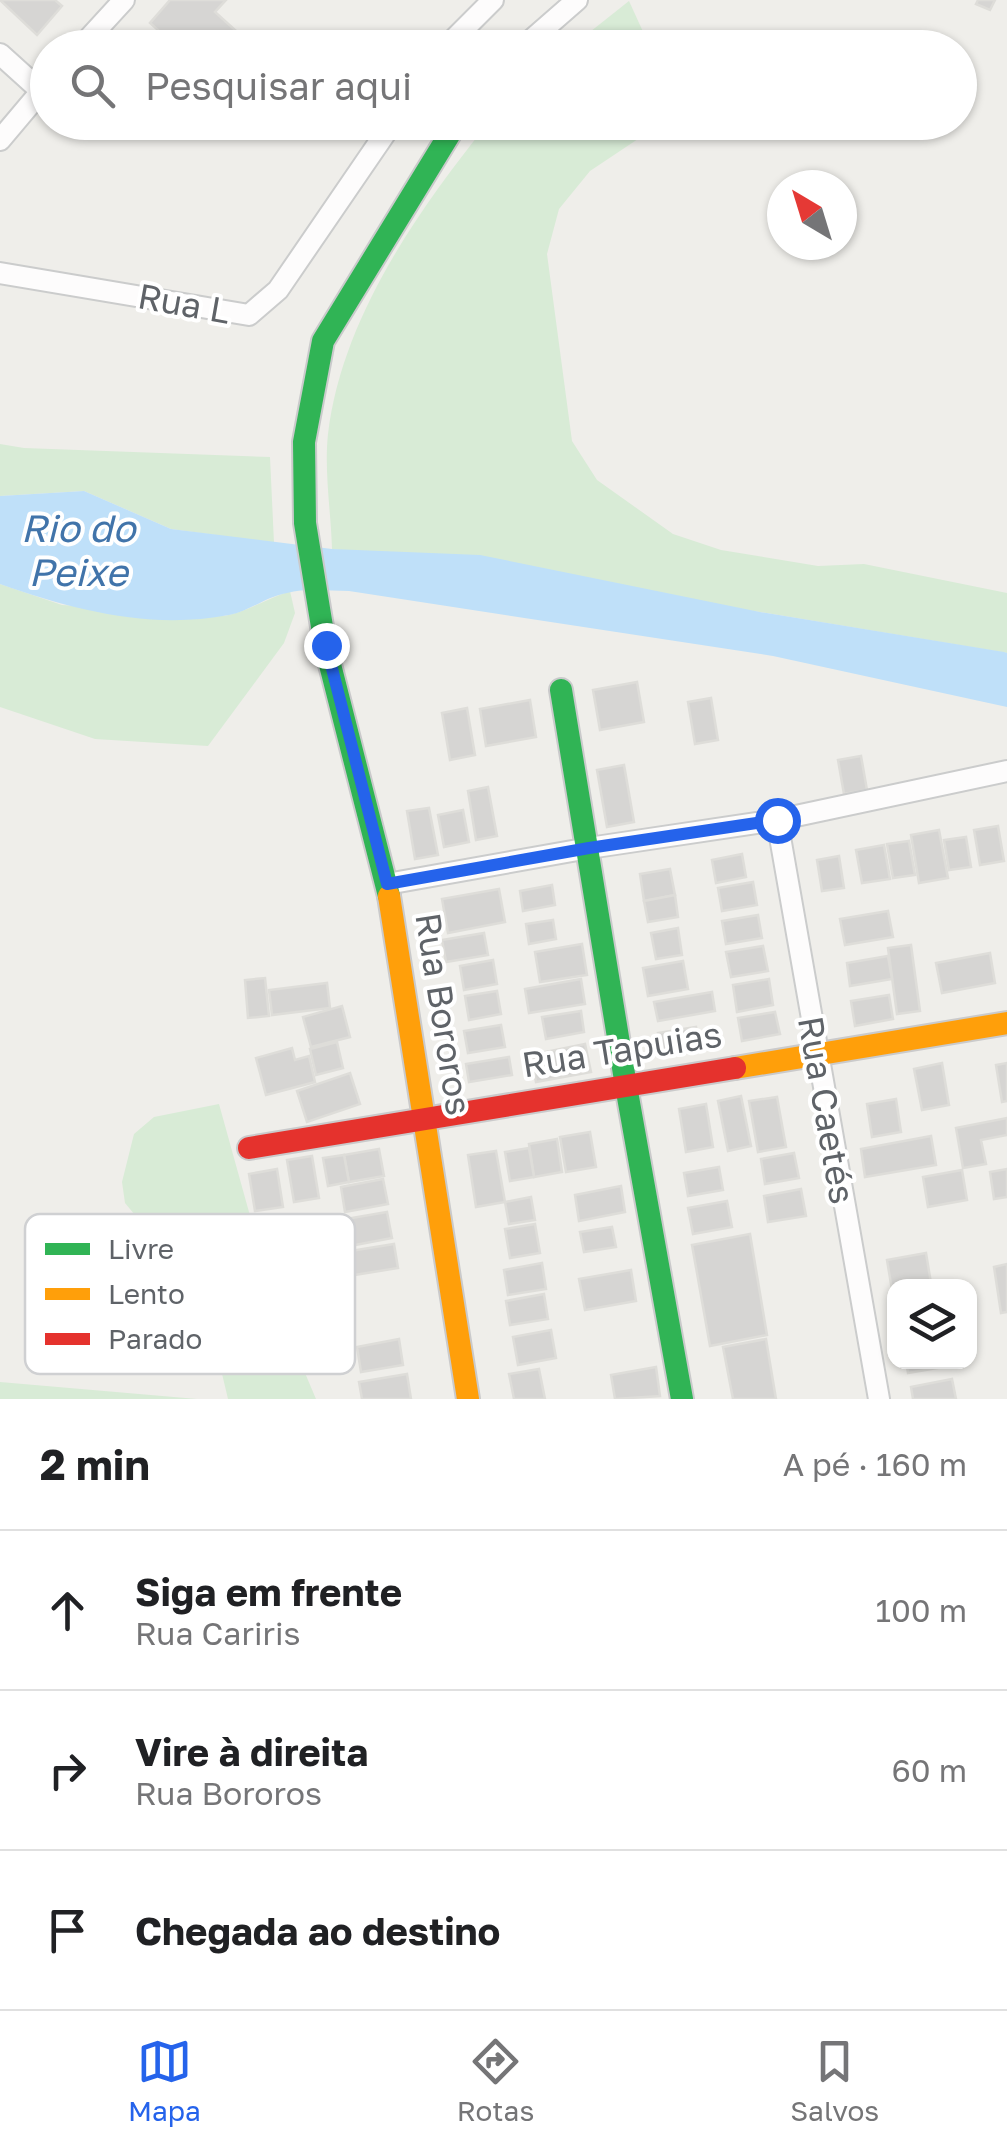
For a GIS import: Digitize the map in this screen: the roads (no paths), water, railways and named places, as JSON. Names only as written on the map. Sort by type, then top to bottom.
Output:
[{"type":"street","points":[[96,30],[124,0]]},
{"type":"street","points":[[463,30],[494,0]]},
{"type":"street","points":[[543,30],[577,0]]},
{"type":"street","points":[[0,54],[30,76]]},
{"type":"street","points":[[0,140],[30,104]]},
{"type":"street","name":"Rua L","points":[[0,272],[248,315],[278,290],[380,140]]},
{"type":"street","name":"Rua Bororos","points":[[446,140],[324,341],[304,442],[305,523],[326,645],[387,884],[468,1399]]},
{"type":"street","points":[[560,690],[682,1399]]},
{"type":"street","points":[[387,884],[777,820],[1007,771]]},
{"type":"street","name":"Rua Caetés","points":[[777,820],[878,1399]]},
{"type":"street","name":"Rua Tapuias","points":[[250,1148],[1007,1022]]},
{"type":"water","name":"Rio do Peixe","points":[[84,491],[171,529],[332,549],[480,555],[760,612],[1004,652],[1007,707],[773,656],[349,591],[294,591],[229,615],[170,620],[84,609],[0,584],[0,496]]}]
